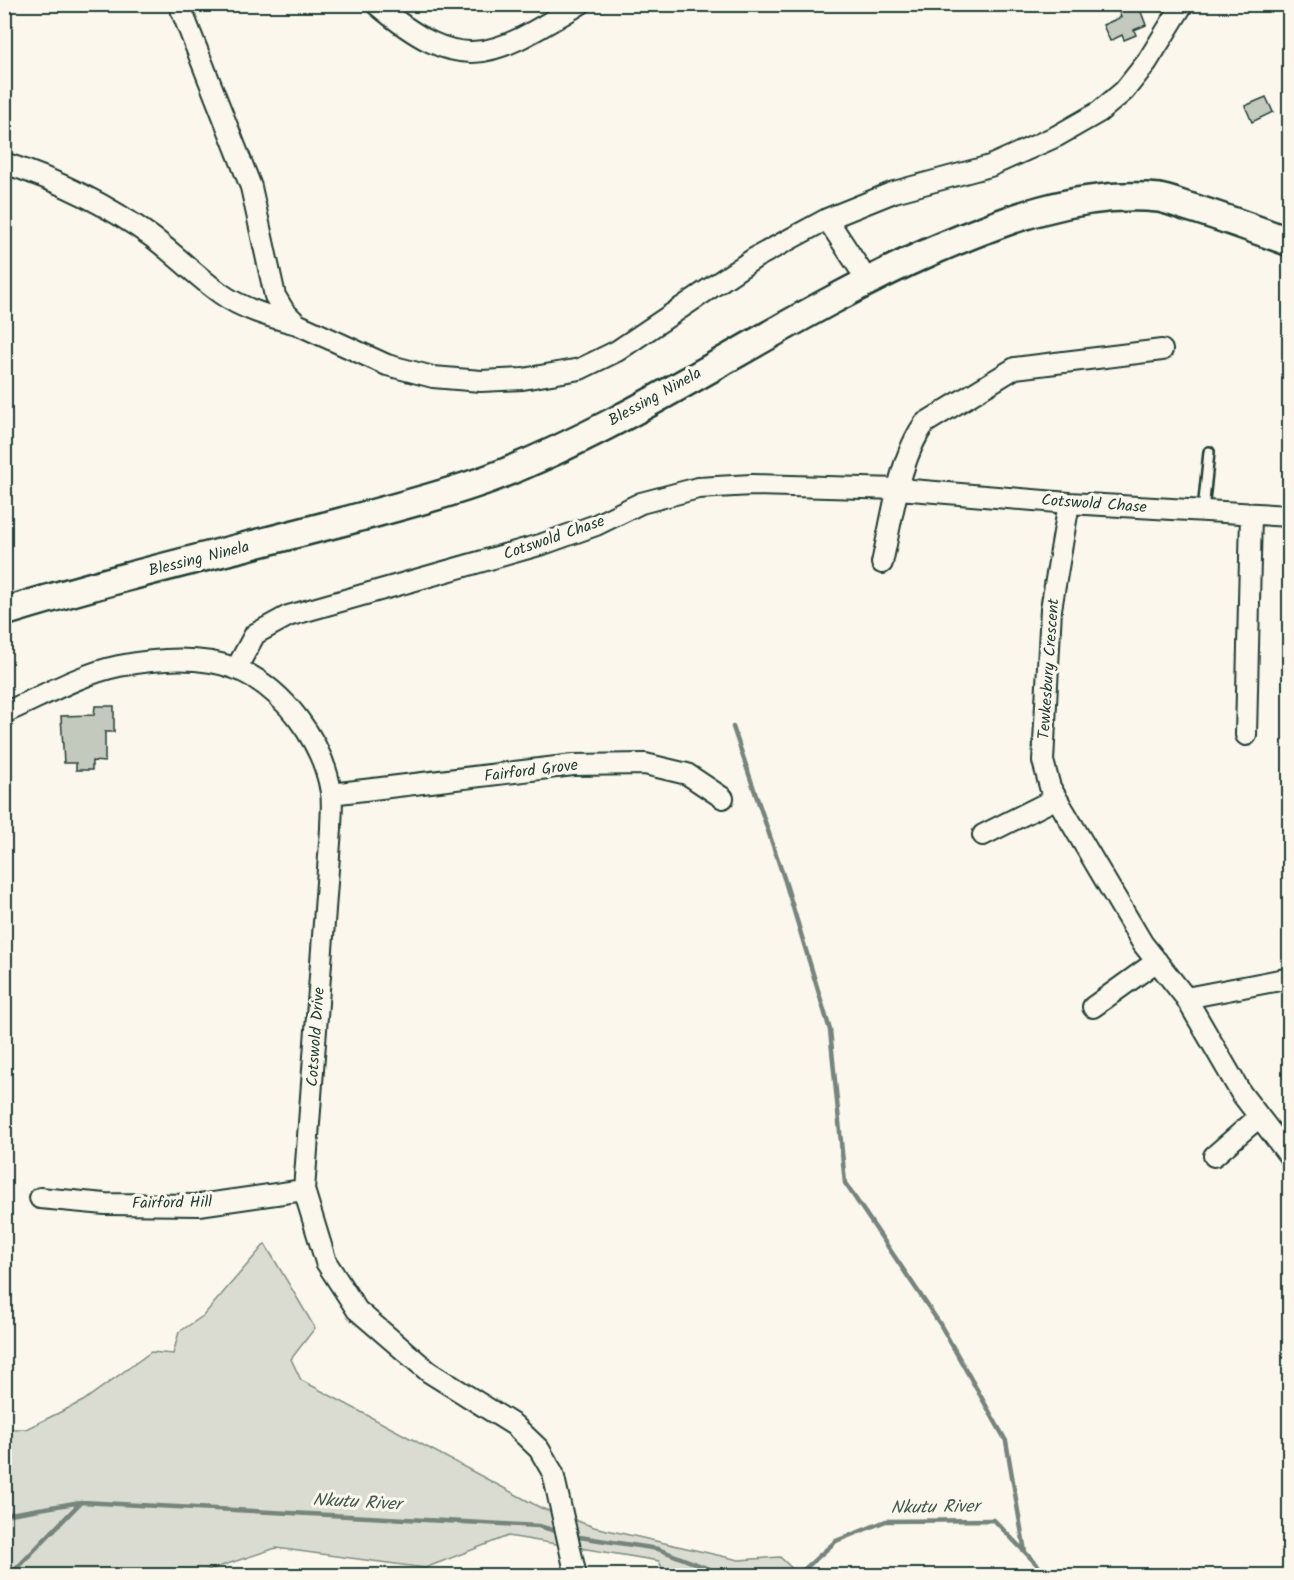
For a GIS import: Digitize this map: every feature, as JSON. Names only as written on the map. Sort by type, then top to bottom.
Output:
[{"type":"street","points":[[179,4],[251,187],[275,296],[284,312],[297,324]]},
{"type":"street","points":[[376,4],[423,39],[455,51],[477,53],[502,48],[580,4]]},
{"type":"street","points":[[4,163],[30,172],[109,208],[153,237],[222,294],[268,316],[297,324],[387,365],[433,377],[481,381],[513,379],[580,369],[617,351],[755,258],[827,219],[894,192],[990,166],[1057,136],[1099,112],[1124,91],[1147,62],[1183,4]]},
{"type":"street","name":"Blessing Ninela","points":[[4,612],[80,588],[426,499],[536,460],[616,419],[867,280],[972,233],[1042,209],[1106,198],[1161,198],[1290,242]]},
{"type":"street","points":[[827,219],[867,280]]},
{"type":"street","points":[[882,562],[899,489],[917,434],[925,423],[1015,368],[1162,350]]},
{"type":"street","name":"Cotswold Chase","points":[[236,669],[255,634],[288,616],[543,544],[596,525],[641,502],[698,488],[752,485],[899,489],[1069,503],[1290,516]]},
{"type":"street","name":"Tewkesbury Crescent","points":[[1069,503],[1050,609],[1043,761],[1056,799],[1143,944],[1186,998],[1241,1093],[1290,1157]]},
{"type":"street","points":[[1246,735],[1251,514]]},
{"type":"street","name":"Cotswold Drive","points":[[4,713],[90,675],[116,667],[183,660],[236,669],[259,681],[301,721],[324,766],[331,794],[331,829],[304,1190],[326,1262],[357,1310],[429,1372],[514,1425],[539,1449],[553,1473],[561,1498],[568,1548],[576,1575]]},
{"type":"street","name":"Fairford Grove","points":[[331,794],[573,765],[645,764],[687,774],[723,798]]},
{"type":"street","points":[[983,836],[1056,799]]},
{"type":"street","points":[[1093,1007],[1157,961]]},
{"type":"street","points":[[1186,998],[1290,978]]},
{"type":"street","points":[[1214,1156],[1259,1117]]},
{"type":"street","name":"Fairford Hill","points":[[40,1198],[105,1204],[199,1205],[304,1190]]},
{"type":"lane","points":[[1203,511],[1209,453]]},
{"type":"shaded area","points":[[265,1244],[315,1328],[291,1359],[301,1380],[541,1508],[594,1527],[739,1560],[780,1557],[799,1575],[665,1575],[659,1561],[508,1536],[425,1568],[276,1548],[200,1575],[5,1576],[5,1429],[26,1429],[83,1401],[151,1352],[173,1354],[179,1332],[203,1316]]},
{"type":"building","points":[[1115,4],[1138,4],[1146,25],[1134,30],[1136,35],[1124,40],[1122,35],[1110,41],[1103,25],[1121,17]]},
{"type":"building","points":[[1266,97],[1273,112],[1252,122],[1245,106]]},
{"type":"building","points":[[95,706],[114,706],[114,732],[105,732],[105,762],[92,761],[92,770],[76,770],[76,763],[64,763],[61,716],[94,715]]},
{"type":"waterway","points":[[733,727],[785,881],[830,1030],[845,1183],[940,1324],[1006,1441],[1025,1552]]},
{"type":"waterway","points":[[4,1515],[81,1502]]},
{"type":"waterway","name":"Nkutu River","points":[[9,1576],[81,1502],[539,1526],[562,1533]]},
{"type":"waterway","name":"Nkutu River","points":[[780,1576],[798,1575],[836,1541],[886,1521],[994,1520],[1048,1576]]},
{"type":"waterway","name":"Nkutu River","points":[[573,1536],[658,1549],[727,1576]]}]
